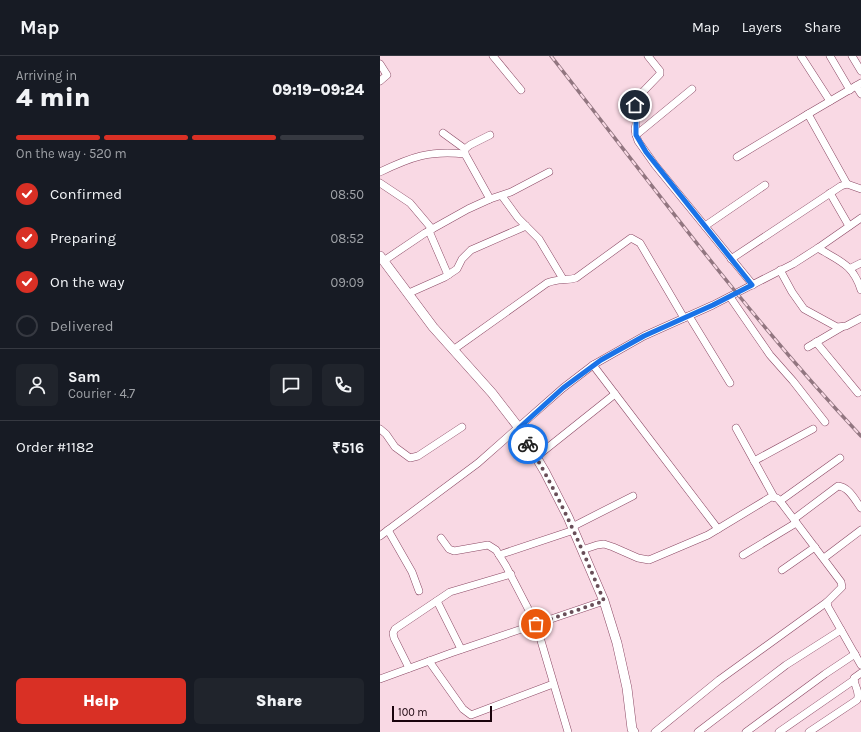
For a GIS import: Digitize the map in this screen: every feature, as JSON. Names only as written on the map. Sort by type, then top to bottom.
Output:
[{"type":"main road","points":[[382,258],[433,327],[492,393],[519,428],[545,472],[573,528],[604,601],[617,643],[627,688],[633,731]]},
{"type":"street","points":[[493,56],[521,90]]},
{"type":"street","points":[[648,56],[660,71],[660,74],[636,99],[636,135],[655,165],[752,285]]},
{"type":"street","points":[[801,56],[830,101]]},
{"type":"street","points":[[830,56],[850,90]]},
{"type":"street","points":[[852,56],[861,71]]},
{"type":"street","points":[[380,64],[386,75],[380,81]]},
{"type":"street","points":[[737,157],[859,84],[861,94]]},
{"type":"street","points":[[636,135],[692,89]]},
{"type":"street","points":[[808,114],[847,184],[861,189]]},
{"type":"street","points":[[443,133],[465,152],[490,199]]},
{"type":"street","points":[[465,152],[470,145],[490,135]]},
{"type":"street","points":[[380,172],[410,158],[425,154],[465,152]]},
{"type":"street","points":[[382,258],[468,209],[490,199],[502,196],[549,172]]},
{"type":"street","points":[[380,184],[410,204],[431,230],[448,275]]},
{"type":"street","points":[[731,258],[830,193],[847,184]]},
{"type":"street","points":[[705,226],[765,185]]},
{"type":"street","points":[[830,193],[850,226]]},
{"type":"street","points":[[502,196],[526,226],[542,242],[563,279]]},
{"type":"street","points":[[380,536],[478,464],[563,388],[593,365],[644,336],[730,296],[780,270],[818,248],[861,218]]},
{"type":"street","points":[[409,293],[458,269],[462,259],[471,250],[526,226]]},
{"type":"street","points":[[453,350],[547,283],[555,279],[570,280],[576,278],[631,238],[636,239],[640,243],[686,317],[730,383]]},
{"type":"street","points":[[818,248],[850,268],[858,281],[861,290]]},
{"type":"street","points":[[850,268],[861,264]]},
{"type":"street","points":[[780,270],[792,292],[804,308],[825,319],[834,326],[842,327]]},
{"type":"street","points":[[730,296],[770,355],[794,381],[825,422]]},
{"type":"street","points":[[808,347],[842,327],[861,318]]},
{"type":"street","points":[[816,342],[858,392]]},
{"type":"street","points":[[593,365],[718,529]]},
{"type":"street","points":[[536,457],[615,394]]},
{"type":"street","points":[[380,429],[386,434],[395,447],[410,458],[418,456],[462,427]]},
{"type":"street","points":[[655,732],[719,680],[827,602],[842,587],[839,578],[777,499],[736,428]]},
{"type":"street","points":[[754,461],[813,429]]},
{"type":"street","points":[[777,499],[840,458]]},
{"type":"street","points":[[743,555],[795,521],[838,486],[844,487],[848,490],[861,508]]},
{"type":"street","points":[[499,555],[573,528],[633,496]]},
{"type":"street","points":[[582,550],[604,544],[613,546],[638,558],[649,560],[718,529],[771,497],[777,499]]},
{"type":"street","points":[[388,530],[412,572],[419,591]]},
{"type":"street","points":[[824,558],[861,530]]},
{"type":"street","points":[[441,538],[449,549],[460,551],[488,545],[496,550],[536,624],[568,732]]},
{"type":"street","points":[[782,570],[815,547]]},
{"type":"street","points":[[409,668],[394,638],[393,633],[395,629],[450,592],[510,574]]},
{"type":"street","points":[[437,601],[461,649]]},
{"type":"street","points":[[380,679],[461,649],[604,601]]},
{"type":"street","points":[[827,602],[830,613],[861,665]]},
{"type":"street","points":[[698,732],[786,666],[841,630]]},
{"type":"street","points":[[746,732],[855,654]]},
{"type":"street","points":[[429,661],[463,709],[471,715],[553,684]]},
{"type":"street","points":[[779,732],[854,680],[856,676],[861,673]]},
{"type":"street","points":[[810,732],[857,700],[860,693],[854,680]]},
{"type":"railway","points":[[551,56],[740,297],[820,391],[861,436]]},
{"type":"way so far","points":[[528,444],[545,472],[568,517],[604,601],[536,624]]},
{"type":"route","points":[[528,444],[519,428],[563,388],[593,365],[644,336],[713,305],[752,285],[655,165],[638,141],[635,129],[635,105]]}]
